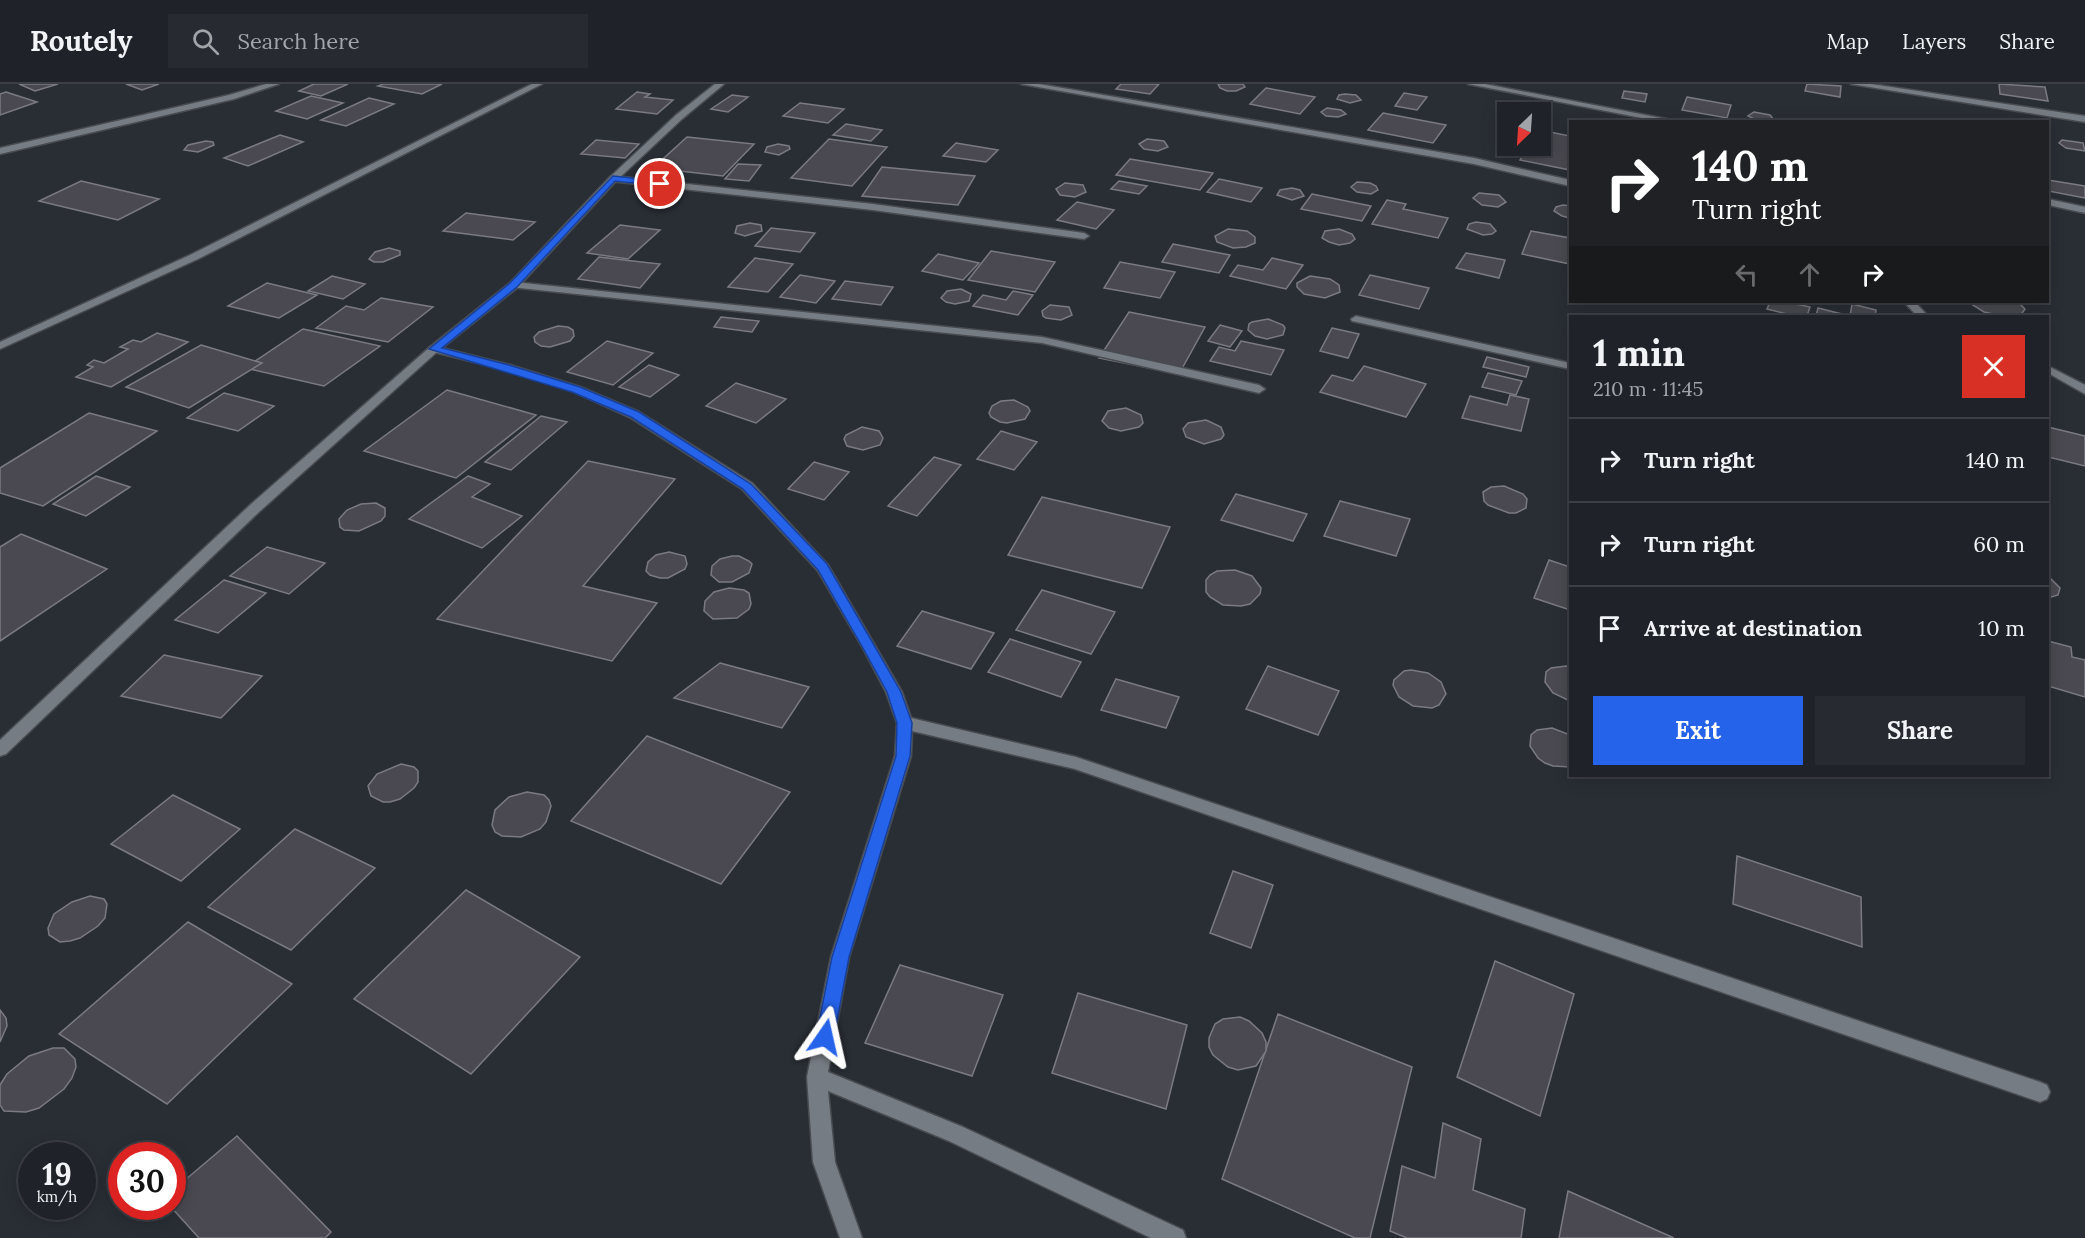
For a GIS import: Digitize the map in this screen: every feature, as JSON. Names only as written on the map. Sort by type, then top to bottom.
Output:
[{"type":"street","points":[[0,151],[162,114],[275,84]]},
{"type":"street","points":[[0,346],[194,257],[538,84]]},
{"type":"street","points":[[0,750],[254,509],[434,349],[514,285],[613,178],[679,117],[720,84]]},
{"type":"street","points":[[1024,84],[1474,161],[1569,183]]},
{"type":"street","points":[[1472,84],[1667,120]]},
{"type":"street","points":[[1856,84],[2085,119]]},
{"type":"street","points":[[613,178],[873,207],[1084,236]]},
{"type":"street","points":[[2049,202],[2085,210]]},
{"type":"street","points":[[514,285],[1042,340],[1258,389]]},
{"type":"street","points":[[1910,303],[1922,315]]},
{"type":"street","points":[[1356,319],[1569,366]]},
{"type":"street","points":[[434,349],[506,367],[566,386],[635,415],[747,486],[823,567],[894,692],[904,723],[903,756],[840,957],[817,1077],[824,1162],[851,1238]]},
{"type":"street","points":[[2049,370],[2085,390]]},
{"type":"street","points":[[904,723],[1076,764],[2040,1092]]},
{"type":"street","points":[[817,1077],[957,1134],[1174,1238]]},
{"type":"building","points":[[19,84],[58,84],[35,91]]},
{"type":"building","points":[[126,84],[159,84],[142,90]]},
{"type":"building","points":[[314,84],[348,84],[321,96],[299,91]]},
{"type":"building","points":[[383,84],[442,84],[422,94],[378,86]]},
{"type":"building","points":[[1121,84],[1159,84],[1150,94],[1116,89]]},
{"type":"building","points":[[1218,84],[1243,84],[1245,87],[1236,91],[1227,91],[1220,88]]},
{"type":"building","points":[[1807,84],[1841,86],[1840,97],[1805,91]]},
{"type":"building","points":[[1999,84],[2045,87],[2048,101],[2000,94]]},
{"type":"building","points":[[1266,88],[1315,97],[1300,114],[1250,104]]},
{"type":"building","points":[[1624,91],[1647,94],[1645,102],[1622,98]]},
{"type":"building","points":[[6,92],[37,102],[0,115],[0,94]]},
{"type":"building","points":[[637,92],[650,94],[645,97],[673,100],[657,114],[616,109]]},
{"type":"building","points":[[1404,93],[1427,97],[1417,110],[1395,106]]},
{"type":"building","points":[[732,95],[748,97],[728,112],[711,109]]},
{"type":"building","points":[[1339,95],[1356,95],[1361,100],[1350,103],[1337,99]]},
{"type":"building","points":[[311,96],[343,103],[307,119],[276,111]]},
{"type":"building","points":[[1687,97],[1731,105],[1727,118],[1682,110]]},
{"type":"building","points":[[369,98],[394,104],[346,126],[321,120]]},
{"type":"building","points":[[800,103],[844,109],[828,123],[783,116]]},
{"type":"building","points":[[1327,108],[1341,110],[1346,114],[1338,117],[1326,116],[1321,112]]},
{"type":"building","points":[[1754,112],[1770,115],[1774,120],[1756,120],[1748,116]]},
{"type":"building","points":[[1383,113],[1446,125],[1433,143],[1368,130]]},
{"type":"building","points":[[846,124],[882,130],[871,141],[833,135]]},
{"type":"building","points":[[1551,132],[1569,136],[1569,170],[1520,160],[1522,156],[1551,156]]},
{"type":"building","points":[[280,135],[303,142],[248,166],[224,158]]},
{"type":"building","points":[[687,137],[754,144],[723,176],[653,168]]},
{"type":"building","points":[[829,139],[887,147],[852,186],[791,178]]},
{"type":"building","points":[[1147,139],[1164,141],[1168,147],[1158,151],[1144,149],[1139,144]]},
{"type":"building","points":[[596,140],[639,144],[625,158],[581,154]]},
{"type":"building","points":[[2062,140],[2083,143],[2085,151],[2066,148],[2059,143]]},
{"type":"building","points":[[206,141],[213,142],[214,145],[198,152],[184,150],[188,145]]},
{"type":"building","points":[[956,143],[998,150],[986,162],[943,156]]},
{"type":"building","points":[[778,144],[789,146],[790,149],[779,155],[765,152],[767,147]]},
{"type":"building","points":[[1130,159],[1213,173],[1200,190],[1116,175]]},
{"type":"building","points":[[738,164],[761,165],[749,181],[725,179]]},
{"type":"building","points":[[882,167],[975,176],[958,205],[862,196]]},
{"type":"building","points":[[1219,179],[1262,188],[1251,202],[1207,192]]},
{"type":"building","points":[[2049,180],[2085,186],[2085,198],[2049,191]]},
{"type":"building","points":[[81,181],[159,199],[118,220],[39,201]]},
{"type":"building","points":[[1119,181],[1147,186],[1139,194],[1111,189]]},
{"type":"building","points":[[1357,182],[1370,183],[1378,190],[1371,194],[1357,192],[1351,187]]},
{"type":"building","points":[[1065,183],[1083,185],[1086,192],[1075,197],[1060,195],[1056,189]]},
{"type":"building","points":[[1292,188],[1300,190],[1304,196],[1292,200],[1277,195],[1280,190]]},
{"type":"building","points":[[1479,193],[1499,195],[1506,202],[1498,207],[1482,205],[1473,198]]},
{"type":"building","points":[[1312,194],[1371,206],[1362,221],[1301,209]]},
{"type":"building","points":[[1387,200],[1406,204],[1403,209],[1448,218],[1438,238],[1372,224]]},
{"type":"building","points":[[1077,202],[1114,210],[1096,229],[1057,220]]},
{"type":"building","points":[[1569,206],[1569,218],[1554,211],[1556,207]]},
{"type":"building","points":[[466,213],[535,222],[513,240],[443,231]]},
{"type":"building","points":[[1476,222],[1490,224],[1496,231],[1483,235],[1467,229],[1469,224]]},
{"type":"building","points":[[750,223],[761,225],[762,231],[745,236],[735,233],[737,226]]},
{"type":"building","points":[[620,225],[660,230],[628,259],[587,253]]},
{"type":"building","points":[[771,228],[815,233],[800,252],[755,246]]},
{"type":"building","points":[[1228,229],[1247,231],[1255,237],[1255,243],[1246,247],[1233,248],[1217,242],[1215,236]]},
{"type":"building","points":[[1339,229],[1352,234],[1355,239],[1350,243],[1339,245],[1322,238],[1325,231]]},
{"type":"building","points":[[1531,231],[1569,238],[1569,264],[1522,254]]},
{"type":"building","points":[[1173,244],[1230,255],[1219,273],[1162,262]]},
{"type":"building","points":[[389,248],[400,251],[400,255],[383,262],[374,262],[369,259],[375,252]]},
{"type":"building","points":[[991,251],[1055,262],[1035,292],[968,280]]},
{"type":"building","points":[[1466,253],[1505,260],[1499,278],[1456,268]]},
{"type":"building","points":[[938,254],[979,263],[963,280],[922,271]]},
{"type":"building","points":[[599,257],[660,264],[640,288],[578,279]]},
{"type":"building","points":[[755,258],[793,264],[768,292],[728,287]]},
{"type":"building","points":[[1272,258],[1303,265],[1286,289],[1230,276],[1238,265],[1263,270]]},
{"type":"building","points":[[1120,262],[1175,272],[1160,298],[1104,288]]},
{"type":"building","points":[[800,275],[835,281],[816,303],[780,297]]},
{"type":"building","points":[[1370,275],[1429,288],[1419,309],[1359,295]]},
{"type":"building","points":[[332,276],[365,284],[343,299],[308,291]]},
{"type":"building","points":[[1310,276],[1330,279],[1339,285],[1340,292],[1325,298],[1304,294],[1297,287],[1297,283]]},
{"type":"building","points":[[845,281],[893,287],[881,305],[832,299]]},
{"type":"building","points":[[267,283],[317,295],[279,318],[228,306]]},
{"type":"building","points":[[961,289],[971,294],[969,301],[955,304],[941,298],[947,291]]},
{"type":"building","points":[[1013,291],[1033,295],[1018,315],[973,306],[983,295],[1006,300]]},
{"type":"building","points":[[381,298],[433,307],[388,342],[316,328],[346,306],[364,310]]},
{"type":"building","points":[[1770,303],[1792,303],[1810,307],[1807,315],[1791,315],[1767,309]]},
{"type":"building","points":[[1970,303],[2019,303],[2025,309],[2021,315],[1998,315],[1984,312]]},
{"type":"building","points":[[1852,304],[1876,310],[1875,315],[1850,315]]},
{"type":"building","points":[[1050,305],[1069,307],[1072,315],[1061,320],[1046,318],[1042,311]]},
{"type":"building","points":[[1818,308],[1846,315],[1816,315]]},
{"type":"building","points":[[1129,312],[1205,327],[1179,374],[1099,358]]},
{"type":"building","points":[[721,317],[759,321],[752,332],[714,327]]},
{"type":"building","points":[[1268,319],[1283,325],[1285,328],[1283,335],[1267,339],[1255,336],[1248,330],[1252,322]]},
{"type":"building","points":[[1220,325],[1242,331],[1230,347],[1208,341]]},
{"type":"building","points":[[558,326],[573,330],[574,336],[570,341],[550,347],[541,346],[535,342],[534,337],[539,332]]},
{"type":"building","points":[[1332,328],[1359,334],[1348,358],[1320,351]]},
{"type":"building","points":[[303,329],[380,346],[324,386],[245,368]]},
{"type":"building","points":[[157,333],[188,342],[111,387],[76,377],[93,367],[87,365],[94,360],[104,363],[128,349],[120,347],[133,340],[141,342]]},
{"type":"building","points":[[607,341],[653,353],[613,385],[567,372]]},
{"type":"building","points":[[1241,341],[1284,350],[1271,375],[1210,361],[1219,347],[1235,351]]},
{"type":"building","points":[[201,345],[262,363],[189,408],[126,387]]},
{"type":"building","points":[[1487,357],[1529,367],[1526,377],[1483,367]]},
{"type":"building","points":[[649,365],[679,375],[650,397],[619,387]]},
{"type":"building","points":[[1364,366],[1426,384],[1406,417],[1320,392],[1332,375],[1353,381]]},
{"type":"building","points":[[1488,373],[1522,381],[1516,395],[1482,387]]},
{"type":"building","points":[[736,383],[786,399],[756,423],[706,406]]},
{"type":"building","points":[[447,390],[536,415],[456,478],[364,451]]},
{"type":"building","points":[[224,393],[274,406],[238,431],[187,418]]},
{"type":"building","points":[[1510,395],[1529,399],[1521,431],[1462,418],[1470,396],[1507,405]]},
{"type":"building","points":[[1014,400],[1028,407],[1030,411],[1025,419],[1007,423],[991,417],[989,413],[992,406],[1001,401]]},
{"type":"building","points":[[1126,408],[1141,415],[1143,423],[1139,427],[1121,431],[1109,428],[1102,421],[1108,411]]},
{"type":"building","points":[[89,413],[157,431],[43,506],[0,493],[0,468]]},
{"type":"building","points":[[541,416],[567,422],[511,470],[485,462]]},
{"type":"building","points":[[1206,420],[1221,427],[1224,435],[1221,439],[1204,444],[1186,437],[1183,429],[1188,423]]},
{"type":"building","points":[[862,427],[879,431],[883,438],[880,445],[863,450],[847,446],[844,439],[846,435]]},
{"type":"building","points":[[2049,427],[2085,436],[2085,466],[2049,457]]},
{"type":"building","points":[[1001,431],[1037,442],[1014,470],[977,459]]},
{"type":"building","points":[[934,457],[961,465],[917,516],[888,506]]},
{"type":"building","points":[[588,461],[675,479],[583,586],[657,603],[612,661],[437,619]]},
{"type":"building","points":[[814,462],[849,472],[824,500],[788,489]]},
{"type":"building","points":[[96,476],[130,487],[86,516],[53,504]]},
{"type":"building","points":[[468,476],[490,484],[472,497],[522,516],[482,548],[409,519]]},
{"type":"building","points":[[1504,486],[1523,494],[1527,499],[1526,508],[1516,513],[1509,513],[1488,505],[1484,501],[1483,492],[1491,487]]},
{"type":"building","points":[[1236,494],[1307,514],[1293,541],[1221,520]]},
{"type":"building","points":[[1042,497],[1170,527],[1142,588],[1008,555]]},
{"type":"building","points":[[1340,501],[1410,519],[1396,556],[1324,536]]},
{"type":"building","points":[[376,503],[385,508],[385,516],[381,521],[359,531],[344,530],[340,527],[339,519],[347,510],[361,504]]},
{"type":"building","points":[[21,534],[107,569],[0,641],[0,547]]},
{"type":"building","points":[[267,547],[325,563],[289,594],[230,576]]},
{"type":"building","points":[[669,552],[685,556],[687,564],[685,569],[668,578],[650,575],[646,571],[648,562],[656,555]]},
{"type":"building","points":[[739,556],[752,564],[749,573],[732,582],[719,582],[711,575],[712,566],[720,559]]},
{"type":"building","points":[[1549,560],[1569,567],[1569,610],[1534,598]]},
{"type":"building","points":[[1235,570],[1252,576],[1261,588],[1260,594],[1250,604],[1223,605],[1206,592],[1206,580],[1210,575],[1217,571]]},
{"type":"building","points":[[2049,577],[2060,588],[2058,595],[2049,598]]},
{"type":"building","points":[[224,580],[266,593],[218,633],[175,620]]},
{"type":"building","points":[[729,588],[749,593],[751,604],[749,609],[737,618],[713,619],[704,611],[705,601],[714,592]]},
{"type":"building","points":[[1042,590],[1115,612],[1091,654],[1016,630]]},
{"type":"building","points":[[922,611],[994,633],[971,669],[897,646]]},
{"type":"building","points":[[1010,639],[1081,662],[1061,697],[988,672]]},
{"type":"building","points":[[2049,641],[2071,647],[2072,657],[2085,660],[2085,697],[2049,686]]},
{"type":"building","points":[[164,655],[262,676],[221,718],[121,696]]},
{"type":"building","points":[[720,663],[809,687],[782,728],[674,698]]},
{"type":"building","points":[[1268,666],[1339,691],[1318,735],[1246,709]]},
{"type":"building","points":[[1569,667],[1569,701],[1553,693],[1545,682],[1546,672],[1551,668]]},
{"type":"building","points":[[1404,671],[1428,673],[1441,682],[1446,694],[1439,705],[1432,708],[1413,706],[1399,697],[1393,685],[1394,680]]},
{"type":"building","points":[[1116,679],[1179,697],[1166,728],[1101,710]]},
{"type":"building","points":[[1552,728],[1569,735],[1569,767],[1553,766],[1538,758],[1530,746],[1531,735],[1537,730]]},
{"type":"building","points":[[647,736],[790,792],[721,884],[571,821]]},
{"type":"building","points":[[401,764],[414,767],[418,771],[418,782],[414,788],[400,799],[390,802],[383,802],[371,796],[368,786],[377,774]]},
{"type":"building","points":[[527,792],[544,795],[549,800],[551,806],[546,822],[540,829],[521,837],[502,836],[495,832],[492,825],[495,810],[509,797]]},
{"type":"building","points":[[173,795],[240,829],[181,881],[111,844]]},
{"type":"building","points":[[295,829],[375,868],[291,950],[208,907]]},
{"type":"building","points":[[1737,856],[1861,897],[1862,947],[1733,904]]},
{"type":"building","points":[[1233,871],[1273,885],[1251,948],[1210,933]]},
{"type":"building","points":[[466,890],[580,957],[471,1074],[354,999]]},
{"type":"building","points":[[90,896],[104,899],[107,904],[105,918],[98,926],[80,938],[70,941],[60,942],[49,935],[48,928],[54,914],[72,902]]},
{"type":"building","points":[[188,922],[292,984],[167,1104],[59,1034]]},
{"type":"building","points":[[1495,961],[1574,994],[1540,1116],[1457,1077]]},
{"type":"building","points":[[900,965],[1003,995],[972,1076],[865,1043]]},
{"type":"building","points":[[1078,993],[1187,1025],[1166,1109],[1052,1073]]},
{"type":"building","points":[[0,1010],[6,1018],[7,1026],[0,1042]]},
{"type":"building","points":[[1278,1014],[1412,1067],[1370,1238],[1355,1238],[1222,1179]]},
{"type":"building","points":[[1240,1017],[1249,1021],[1262,1033],[1266,1042],[1266,1051],[1256,1066],[1238,1070],[1228,1067],[1213,1055],[1209,1047],[1209,1038],[1215,1024],[1223,1019]]},
{"type":"building","points":[[53,1048],[64,1048],[75,1059],[76,1067],[72,1078],[64,1089],[39,1108],[26,1112],[4,1111],[0,1105],[0,1085],[7,1074],[29,1056]]},
{"type":"building","points":[[1443,1123],[1481,1139],[1473,1190],[1525,1209],[1521,1238],[1407,1238],[1390,1231],[1402,1166],[1435,1178]]},
{"type":"building","points":[[237,1136],[331,1232],[325,1238],[199,1238],[183,1220],[186,1220],[186,1179]]},
{"type":"building","points":[[1568,1191],[1674,1238],[1559,1238]]},
{"type":"route","points":[[660,184],[613,178],[514,285],[434,349],[506,367],[576,389],[635,415],[747,486],[823,567],[870,648],[894,692],[904,723],[903,756],[840,957],[825,1037]]}]
